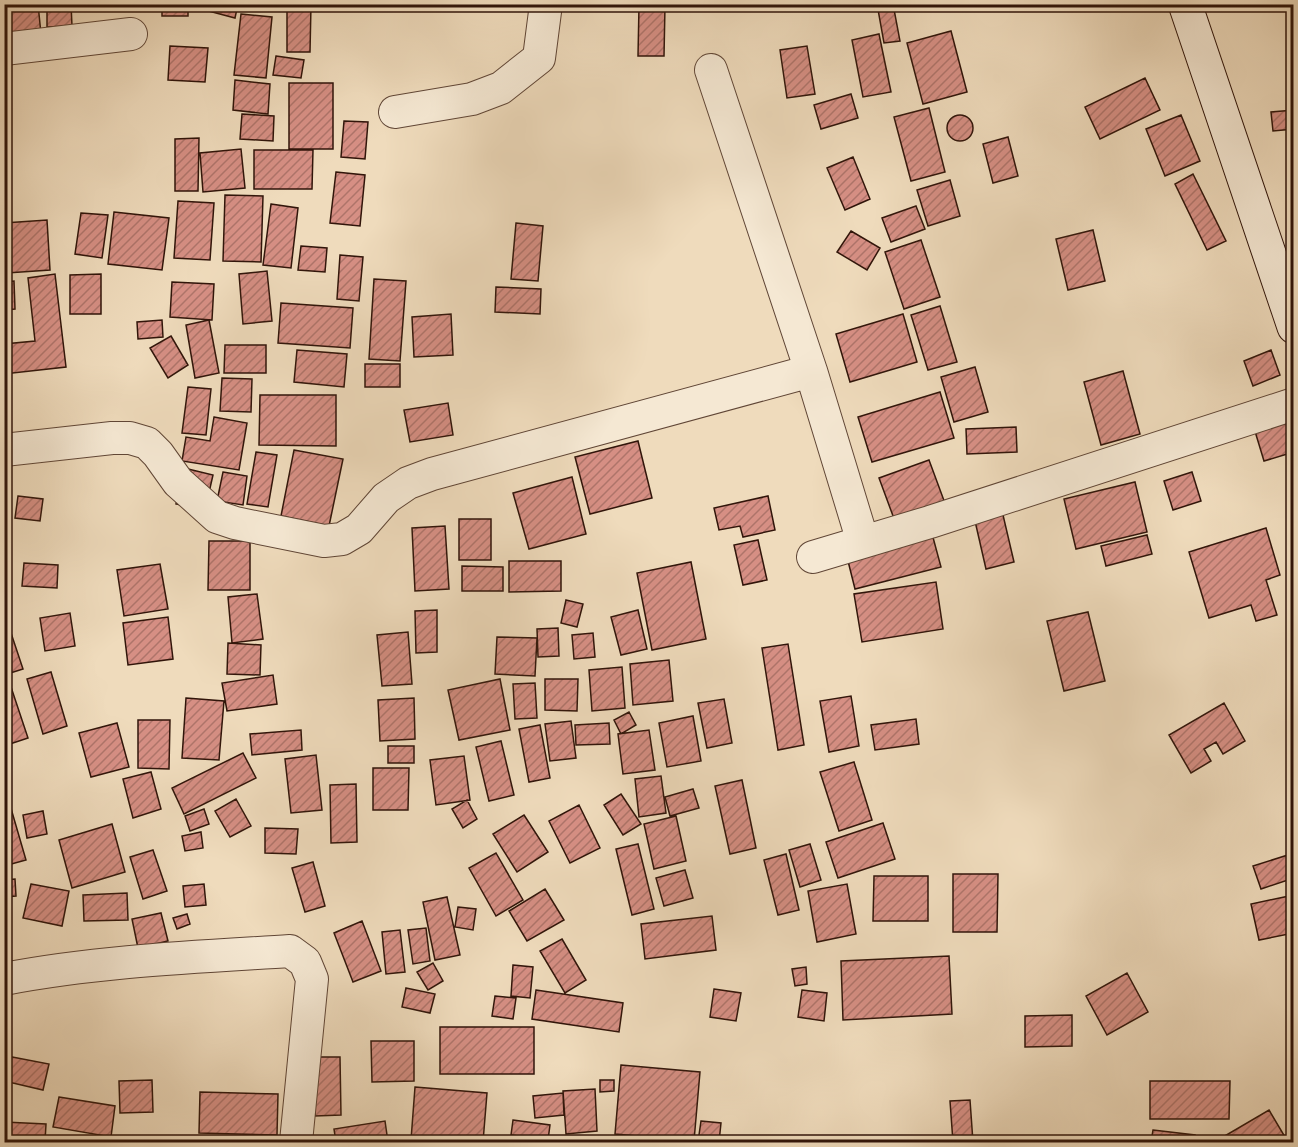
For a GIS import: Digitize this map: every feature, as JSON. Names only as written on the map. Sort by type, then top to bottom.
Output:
[{"type":"main road","points":[[1185,4],[1282,263],[1293,327]]},
{"type":"street","points":[[395,112],[472,99],[501,88],[539,58],[546,4]]},
{"type":"street","points":[[4,49],[130,34]]},
{"type":"street","points":[[711,70],[811,371],[863,542]]},
{"type":"street","points":[[4,450],[130,438],[147,443],[178,482],[217,517],[235,523],[324,541],[342,539],[359,529],[386,498],[408,483],[432,474],[811,371]]},
{"type":"street","points":[[813,556],[940,519],[1293,404]]},
{"type":"street","points":[[4,979],[41,972],[160,960],[290,951],[305,962],[312,979],[296,1143]]},
{"type":"building","points":[[4,4],[38,4],[41,34],[4,36]]},
{"type":"building","points":[[47,4],[71,4],[72,26],[47,27]]},
{"type":"building","points":[[162,4],[188,4],[188,16],[162,16]]},
{"type":"building","points":[[197,4],[238,4],[235,18],[197,8]]},
{"type":"building","points":[[877,4],[893,4],[900,41],[884,43]]},
{"type":"building","points":[[287,5],[311,5],[310,52],[287,52]]},
{"type":"building","points":[[639,6],[665,6],[664,56],[638,56]]},
{"type":"building","points":[[241,14],[272,17],[266,78],[234,75]]},
{"type":"building","points":[[951,31],[967,92],[923,104],[907,43]]},
{"type":"building","points":[[879,34],[891,92],[863,97],[852,40]]},
{"type":"building","points":[[170,46],[208,48],[205,82],[168,80]]},
{"type":"building","points":[[807,46],[815,94],[787,98],[780,50]]},
{"type":"building","points":[[276,56],[304,60],[301,78],[273,75]]},
{"type":"building","points":[[1145,78],[1160,110],[1100,139],[1085,107]]},
{"type":"building","points":[[235,80],[270,84],[268,114],[233,110]]},
{"type":"building","points":[[289,83],[333,83],[333,149],[289,149]]},
{"type":"building","points":[[851,94],[858,118],[821,129],[814,105]]},
{"type":"building","points":[[929,108],[945,172],[911,181],[894,117]]},
{"type":"building","points":[[1294,110],[1294,129],[1273,131],[1271,112]]},
{"type":"building","points":[[242,114],[274,116],[273,141],[240,139]]},
{"type":"building","points":[[960,115],[969,119],[973,128],[969,137],[960,141],[951,137],[947,128],[951,119]]},
{"type":"building","points":[[1181,115],[1200,161],[1165,176],[1146,129]]},
{"type":"building","points":[[344,121],[368,122],[365,159],[341,157]]},
{"type":"building","points":[[1008,137],[1018,176],[993,183],[983,144]]},
{"type":"building","points":[[199,138],[198,191],[175,191],[175,139]]},
{"type":"building","points":[[241,149],[245,188],[203,192],[200,153]]},
{"type":"building","points":[[254,150],[313,150],[312,189],[254,189]]},
{"type":"building","points":[[853,157],[870,199],[845,210],[827,168]]},
{"type":"building","points":[[336,172],[365,175],[360,226],[330,223]]},
{"type":"building","points":[[1193,174],[1226,241],[1207,250],[1175,184]]},
{"type":"building","points":[[950,180],[960,216],[928,226],[917,190]]},
{"type":"building","points":[[225,195],[263,196],[261,262],[223,261]]},
{"type":"building","points":[[178,201],[214,203],[210,260],[174,258]]},
{"type":"building","points":[[271,204],[298,208],[291,268],[263,265]]},
{"type":"building","points":[[916,206],[925,229],[891,242],[882,218]]},
{"type":"building","points":[[114,212],[169,218],[162,270],[108,264]]},
{"type":"building","points":[[81,213],[108,215],[102,258],[75,254]]},
{"type":"building","points":[[47,220],[50,270],[7,273],[4,223]]},
{"type":"building","points":[[516,223],[543,226],[538,281],[511,279]]},
{"type":"building","points":[[1093,230],[1105,281],[1068,290],[1056,239]]},
{"type":"building","points":[[851,231],[880,248],[867,270],[837,252]]},
{"type":"building","points":[[921,240],[940,297],[904,309],[885,252]]},
{"type":"building","points":[[301,246],[327,248],[325,272],[298,270]]},
{"type":"building","points":[[340,255],[363,257],[359,301],[337,299]]},
{"type":"building","points":[[267,271],[272,321],[243,324],[239,274]]},
{"type":"building","points":[[55,274],[66,367],[4,374],[4,344],[35,341],[28,278]]},
{"type":"building","points":[[101,274],[101,314],[70,314],[70,275]]},
{"type":"building","points":[[374,279],[406,281],[400,361],[369,359]]},
{"type":"building","points":[[14,281],[15,309],[4,310],[4,282]]},
{"type":"building","points":[[172,282],[214,284],[212,320],[170,317]]},
{"type":"building","points":[[496,287],[541,289],[540,314],[495,312]]},
{"type":"building","points":[[281,303],[353,308],[350,348],[278,343]]},
{"type":"building","points":[[940,306],[957,362],[928,370],[911,315]]},
{"type":"building","points":[[451,314],[453,355],[414,357],[412,317]]},
{"type":"building","points":[[903,314],[917,362],[850,382],[836,334]]},
{"type":"building","points":[[162,320],[163,337],[138,339],[137,322]]},
{"type":"building","points":[[209,320],[219,373],[195,378],[186,325]]},
{"type":"building","points":[[171,336],[188,365],[168,378],[150,348]]},
{"type":"building","points":[[225,345],[266,345],[266,373],[224,373]]},
{"type":"building","points":[[297,350],[347,354],[344,387],[294,382]]},
{"type":"building","points":[[1271,350],[1280,375],[1253,386],[1244,361]]},
{"type":"building","points":[[365,364],[400,364],[400,387],[365,387]]},
{"type":"building","points":[[975,367],[988,412],[954,422],[941,377]]},
{"type":"building","points":[[1123,371],[1140,434],[1101,445],[1084,382]]},
{"type":"building","points":[[222,378],[252,379],[251,412],[220,411]]},
{"type":"building","points":[[188,387],[211,389],[206,435],[182,433]]},
{"type":"building","points":[[940,392],[954,438],[872,462],[858,417]]},
{"type":"building","points":[[260,395],[336,395],[336,446],[259,445]]},
{"type":"building","points":[[448,403],[453,435],[410,442],[404,410]]},
{"type":"building","points":[[214,417],[247,423],[239,470],[182,461],[186,437],[210,441]]},
{"type":"building","points":[[1286,419],[1294,442],[1294,452],[1264,461],[1254,428]]},
{"type":"building","points":[[1016,427],[1017,452],[967,454],[966,429]]},
{"type":"building","points":[[638,441],[652,498],[590,514],[575,457]]},
{"type":"building","points":[[294,450],[343,459],[329,526],[281,516]]},
{"type":"building","points":[[256,452],[277,455],[268,507],[247,504]]},
{"type":"building","points":[[929,460],[946,506],[896,524],[879,478]]},
{"type":"building","points":[[184,468],[213,475],[205,510],[176,504]]},
{"type":"building","points":[[223,472],[247,476],[243,505],[217,501]]},
{"type":"building","points":[[1192,472],[1201,501],[1173,510],[1164,481]]},
{"type":"building","points":[[572,477],[586,534],[529,549],[513,493]]},
{"type":"building","points":[[1135,482],[1147,532],[1076,549],[1064,499]]},
{"type":"building","points":[[18,496],[43,499],[40,521],[15,518]]},
{"type":"building","points":[[768,496],[775,530],[743,537],[740,526],[719,530],[714,508]]},
{"type":"building","points":[[1003,515],[1014,562],[986,569],[975,521]]},
{"type":"building","points":[[459,519],[491,519],[491,560],[459,560]]},
{"type":"building","points":[[445,526],[449,589],[415,591],[412,528]]},
{"type":"building","points":[[1266,528],[1280,575],[1266,580],[1277,615],[1256,621],[1251,605],[1209,618],[1189,552]]},
{"type":"building","points":[[931,530],[941,567],[855,589],[846,553]]},
{"type":"building","points":[[1147,535],[1152,554],[1106,566],[1101,546]]},
{"type":"building","points":[[758,540],[767,580],[743,585],[734,545]]},
{"type":"building","points":[[209,541],[250,541],[250,590],[208,590]]},
{"type":"building","points":[[509,561],[561,561],[561,591],[509,592]]},
{"type":"building","points":[[691,562],[706,639],[652,650],[637,573]]},
{"type":"building","points":[[24,563],[58,565],[57,588],[22,586]]},
{"type":"building","points":[[160,564],[168,609],[124,616],[117,570]]},
{"type":"building","points":[[462,566],[503,567],[503,591],[462,591]]},
{"type":"building","points":[[936,582],[943,629],[862,642],[854,594]]},
{"type":"building","points":[[257,594],[263,639],[232,643],[228,597]]},
{"type":"building","points":[[566,600],[583,604],[577,627],[561,623]]},
{"type":"building","points":[[437,610],[437,652],[416,653],[415,611]]},
{"type":"building","points":[[638,610],[647,649],[621,655],[611,617]]},
{"type":"building","points":[[4,612],[23,669],[4,675]]},
{"type":"building","points":[[1088,612],[1105,681],[1064,691],[1047,621]]},
{"type":"building","points":[[70,613],[75,646],[45,651],[40,618]]},
{"type":"building","points":[[168,617],[173,659],[128,665],[123,623]]},
{"type":"building","points":[[558,628],[559,656],[538,657],[537,629]]},
{"type":"building","points":[[408,632],[412,684],[382,686],[377,635]]},
{"type":"building","points":[[593,633],[595,657],[574,659],[572,635]]},
{"type":"building","points":[[497,637],[537,638],[535,676],[495,674]]},
{"type":"building","points":[[228,643],[261,645],[260,675],[227,674]]},
{"type":"building","points":[[788,644],[804,745],[778,750],[762,648]]},
{"type":"building","points":[[669,660],[673,701],[633,705],[630,664]]},
{"type":"building","points":[[622,667],[625,708],[592,711],[589,670]]},
{"type":"building","points":[[51,672],[67,726],[43,734],[27,679]]},
{"type":"building","points":[[273,675],[277,704],[227,711],[222,683]]},
{"type":"building","points":[[500,679],[510,730],[459,740],[448,690]]},
{"type":"building","points":[[545,679],[578,679],[577,711],[545,710]]},
{"type":"building","points":[[535,683],[537,718],[515,719],[513,684]]},
{"type":"building","points":[[11,687],[28,738],[4,746],[4,690]]},
{"type":"building","points":[[851,696],[859,746],[829,752],[820,701]]},
{"type":"building","points":[[186,698],[224,701],[219,760],[182,758]]},
{"type":"building","points":[[414,698],[415,739],[380,741],[378,700]]},
{"type":"building","points":[[724,699],[732,743],[707,748],[698,703]]},
{"type":"building","points":[[1224,703],[1245,741],[1223,754],[1216,742],[1204,749],[1211,761],[1191,773],[1169,735]]},
{"type":"building","points":[[629,712],[636,725],[621,734],[614,720]]},
{"type":"building","points":[[693,716],[701,761],[667,767],[659,723]]},
{"type":"building","points":[[916,719],[919,744],[875,750],[871,725]]},
{"type":"building","points":[[138,720],[170,720],[169,769],[138,768]]},
{"type":"building","points":[[571,721],[576,758],[550,761],[545,724]]},
{"type":"building","points":[[117,723],[129,767],[91,777],[79,733]]},
{"type":"building","points":[[609,723],[610,744],[576,745],[575,725]]},
{"type":"building","points":[[540,725],[550,778],[529,782],[519,729]]},
{"type":"building","points":[[301,730],[302,750],[252,755],[250,734]]},
{"type":"building","points":[[649,730],[655,770],[623,774],[618,734]]},
{"type":"building","points":[[501,741],[514,795],[489,801],[476,747]]},
{"type":"building","points":[[388,746],[414,746],[414,763],[388,763]]},
{"type":"building","points":[[243,753],[256,778],[184,814],[172,788]]},
{"type":"building","points":[[316,755],[322,810],[291,813],[285,759]]},
{"type":"building","points":[[464,756],[470,800],[436,805],[430,760]]},
{"type":"building","points":[[854,762],[872,820],[839,831],[820,772]]},
{"type":"building","points":[[373,768],[409,768],[408,810],[373,810]]},
{"type":"building","points":[[151,772],[161,809],[133,818],[123,779]]},
{"type":"building","points":[[661,776],[666,813],[639,817],[635,779]]},
{"type":"building","points":[[742,780],[756,848],[730,854],[715,786]]},
{"type":"building","points":[[356,784],[357,842],[331,843],[330,785]]},
{"type":"building","points":[[693,789],[699,808],[670,816],[665,797]]},
{"type":"building","points":[[621,794],[641,824],[623,835],[604,805]]},
{"type":"building","points":[[236,799],[251,826],[230,837],[215,811]]},
{"type":"building","points":[[467,800],[477,819],[463,828],[452,809]]},
{"type":"building","points":[[10,805],[26,860],[4,866],[4,807]]},
{"type":"building","points":[[579,805],[600,848],[570,863],[549,821]]},
{"type":"building","points":[[204,809],[209,824],[190,831],[185,816]]},
{"type":"building","points":[[43,811],[47,834],[27,838],[23,815]]},
{"type":"building","points":[[524,815],[548,852],[517,872],[493,834]]},
{"type":"building","points":[[676,816],[686,861],[654,869],[644,824]]},
{"type":"building","points":[[883,823],[895,859],[838,878],[826,842]]},
{"type":"building","points":[[112,824],[125,872],[72,888],[59,840]]},
{"type":"building","points":[[265,828],[298,829],[296,854],[265,853]]},
{"type":"building","points":[[201,832],[203,848],[185,851],[182,836]]},
{"type":"building","points":[[638,844],[654,909],[632,915],[616,849]]},
{"type":"building","points":[[810,844],[821,880],[800,887],[789,850]]},
{"type":"building","points":[[153,850],[167,891],[143,899],[130,857]]},
{"type":"building","points":[[496,853],[523,900],[496,916],[469,868]]},
{"type":"building","points":[[1294,853],[1294,878],[1261,889],[1253,866]]},
{"type":"building","points":[[786,854],[799,910],[778,915],[764,860]]},
{"type":"building","points":[[313,862],[325,906],[305,912],[292,868]]},
{"type":"building","points":[[685,870],[693,898],[664,906],[656,878]]},
{"type":"building","points":[[953,874],[998,874],[997,932],[953,932]]},
{"type":"building","points":[[874,876],[928,876],[928,921],[873,921]]},
{"type":"building","points":[[15,879],[16,896],[4,897],[4,880]]},
{"type":"building","points":[[31,884],[69,891],[62,926],[23,918]]},
{"type":"building","points":[[204,884],[206,905],[185,907],[183,886]]},
{"type":"building","points":[[847,884],[856,934],[817,942],[808,891]]},
{"type":"building","points":[[545,889],[564,920],[527,941],[509,911]]},
{"type":"building","points":[[127,893],[128,920],[84,921],[83,895]]},
{"type":"building","points":[[1294,895],[1294,933],[1259,940],[1251,904]]},
{"type":"building","points":[[447,897],[460,955],[435,960],[423,902]]},
{"type":"building","points":[[458,907],[476,909],[473,930],[455,927]]},
{"type":"building","points":[[161,913],[168,941],[138,948],[132,919]]},
{"type":"building","points":[[187,914],[190,924],[177,929],[173,918]]},
{"type":"building","points":[[712,916],[716,950],[645,959],[641,924]]},
{"type":"building","points":[[362,921],[381,971],[353,982],[334,933]]},
{"type":"building","points":[[426,928],[430,961],[413,964],[408,930]]},
{"type":"building","points":[[400,930],[405,972],[386,974],[382,932]]},
{"type":"building","points":[[562,939],[586,980],[565,993],[540,951]]},
{"type":"building","points":[[949,956],[952,1014],[843,1020],[841,961]]},
{"type":"building","points":[[433,963],[443,981],[428,990],[417,972]]},
{"type":"building","points":[[513,965],[533,967],[530,998],[511,996]]},
{"type":"building","points":[[806,967],[807,984],[795,986],[792,969]]},
{"type":"building","points":[[1127,973],[1148,1012],[1107,1035],[1086,996]]},
{"type":"building","points":[[406,988],[435,994],[430,1013],[402,1007]]},
{"type":"building","points":[[714,989],[741,993],[736,1021],[710,1017]]},
{"type":"building","points":[[536,990],[623,1003],[619,1032],[532,1019]]},
{"type":"building","points":[[802,990],[827,993],[824,1021],[798,1017]]},
{"type":"building","points":[[495,996],[516,998],[513,1019],[492,1016]]},
{"type":"building","points":[[1072,1015],[1072,1046],[1025,1047],[1025,1016]]},
{"type":"building","points":[[440,1027],[534,1027],[534,1074],[440,1074]]},
{"type":"building","points":[[371,1041],[414,1041],[414,1081],[372,1082]]},
{"type":"building","points":[[7,1056],[49,1064],[43,1090],[4,1081]]},
{"type":"building","points":[[315,1057],[340,1057],[341,1115],[315,1116]]},
{"type":"building","points":[[621,1065],[700,1072],[694,1141],[615,1134]]},
{"type":"building","points":[[152,1080],[153,1112],[120,1113],[119,1081]]},
{"type":"building","points":[[600,1080],[614,1080],[614,1091],[600,1092]]},
{"type":"building","points":[[1150,1081],[1230,1081],[1229,1119],[1150,1119]]},
{"type":"building","points":[[415,1087],[487,1093],[483,1142],[411,1140]]},
{"type":"building","points":[[595,1089],[597,1131],[566,1134],[563,1091]]},
{"type":"building","points":[[200,1092],[278,1094],[277,1135],[199,1133]]},
{"type":"building","points":[[563,1093],[564,1115],[535,1118],[533,1096]]},
{"type":"building","points":[[59,1097],[115,1106],[111,1137],[53,1127]]},
{"type":"building","points":[[970,1100],[973,1142],[953,1142],[950,1101]]},
{"type":"building","points":[[1269,1110],[1288,1142],[1227,1142],[1223,1137]]},
{"type":"building","points":[[513,1120],[550,1125],[548,1140],[511,1135]]},
{"type":"building","points":[[385,1121],[388,1142],[336,1142],[334,1129]]},
{"type":"building","points":[[701,1121],[721,1123],[719,1142],[698,1142]]},
{"type":"building","points":[[4,1122],[46,1124],[45,1142],[4,1142]]},
{"type":"building","points":[[1153,1130],[1195,1135],[1194,1142],[1151,1142]]},
{"type":"building","points":[[601,1139],[601,1142],[559,1142],[559,1140]]}]
